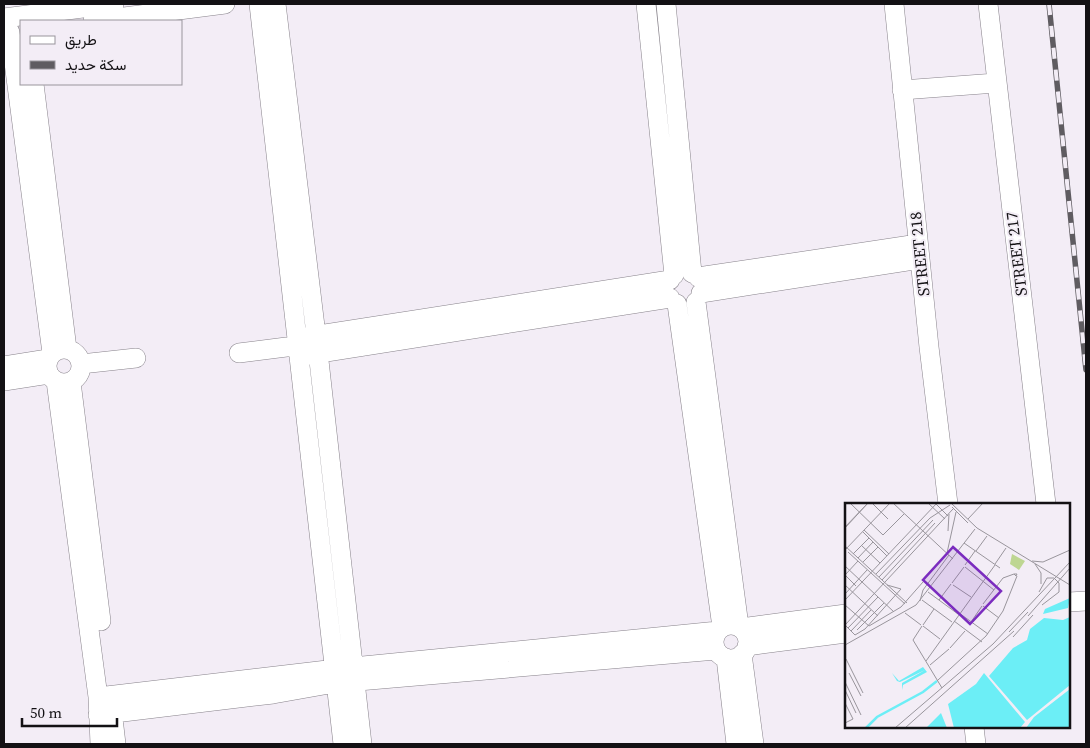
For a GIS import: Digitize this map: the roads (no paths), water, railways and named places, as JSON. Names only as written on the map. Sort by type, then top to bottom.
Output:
[{"type":"street","points":[[45,20],[114,4]]},
{"type":"street","points":[[100,20],[224,4]]},
{"type":"street","points":[[259,4],[342,744]]},
{"type":"street","points":[[276,4],[362,744]]},
{"type":"street","points":[[646,4],[730,628]]},
{"type":"street","points":[[666,4],[685,288]]},
{"type":"street","name":"STREET 218","points":[[894,4],[919,252],[948,503]]},
{"type":"street","name":"STREET 217","points":[[988,4],[1046,503]]},
{"type":"street","points":[[10,28],[105,705],[116,744]]},
{"type":"street","points":[[902,90],[996,83]]},
{"type":"street","points":[[34,85],[57,366]]},
{"type":"street","points":[[239,353],[317,344],[919,252]]},
{"type":"street","points":[[4,366],[57,366],[79,374],[81,364],[136,358]]},
{"type":"street","points":[[4,381],[57,366]]},
{"type":"street","points":[[1070,602],[1086,602]]},
{"type":"street","points":[[105,705],[845,614]]},
{"type":"street","points":[[730,628],[714,638],[733,652],[754,744]]},
{"type":"street","points":[[730,628],[747,636],[733,652],[736,744]]},
{"type":"street","points":[[354,674],[733,652],[845,633]]},
{"type":"street","points":[[100,744],[105,705]]},
{"type":"street","points":[[974,728],[976,744]]},
{"type":"railway","points":[[1049,4],[1086,370]]}]
